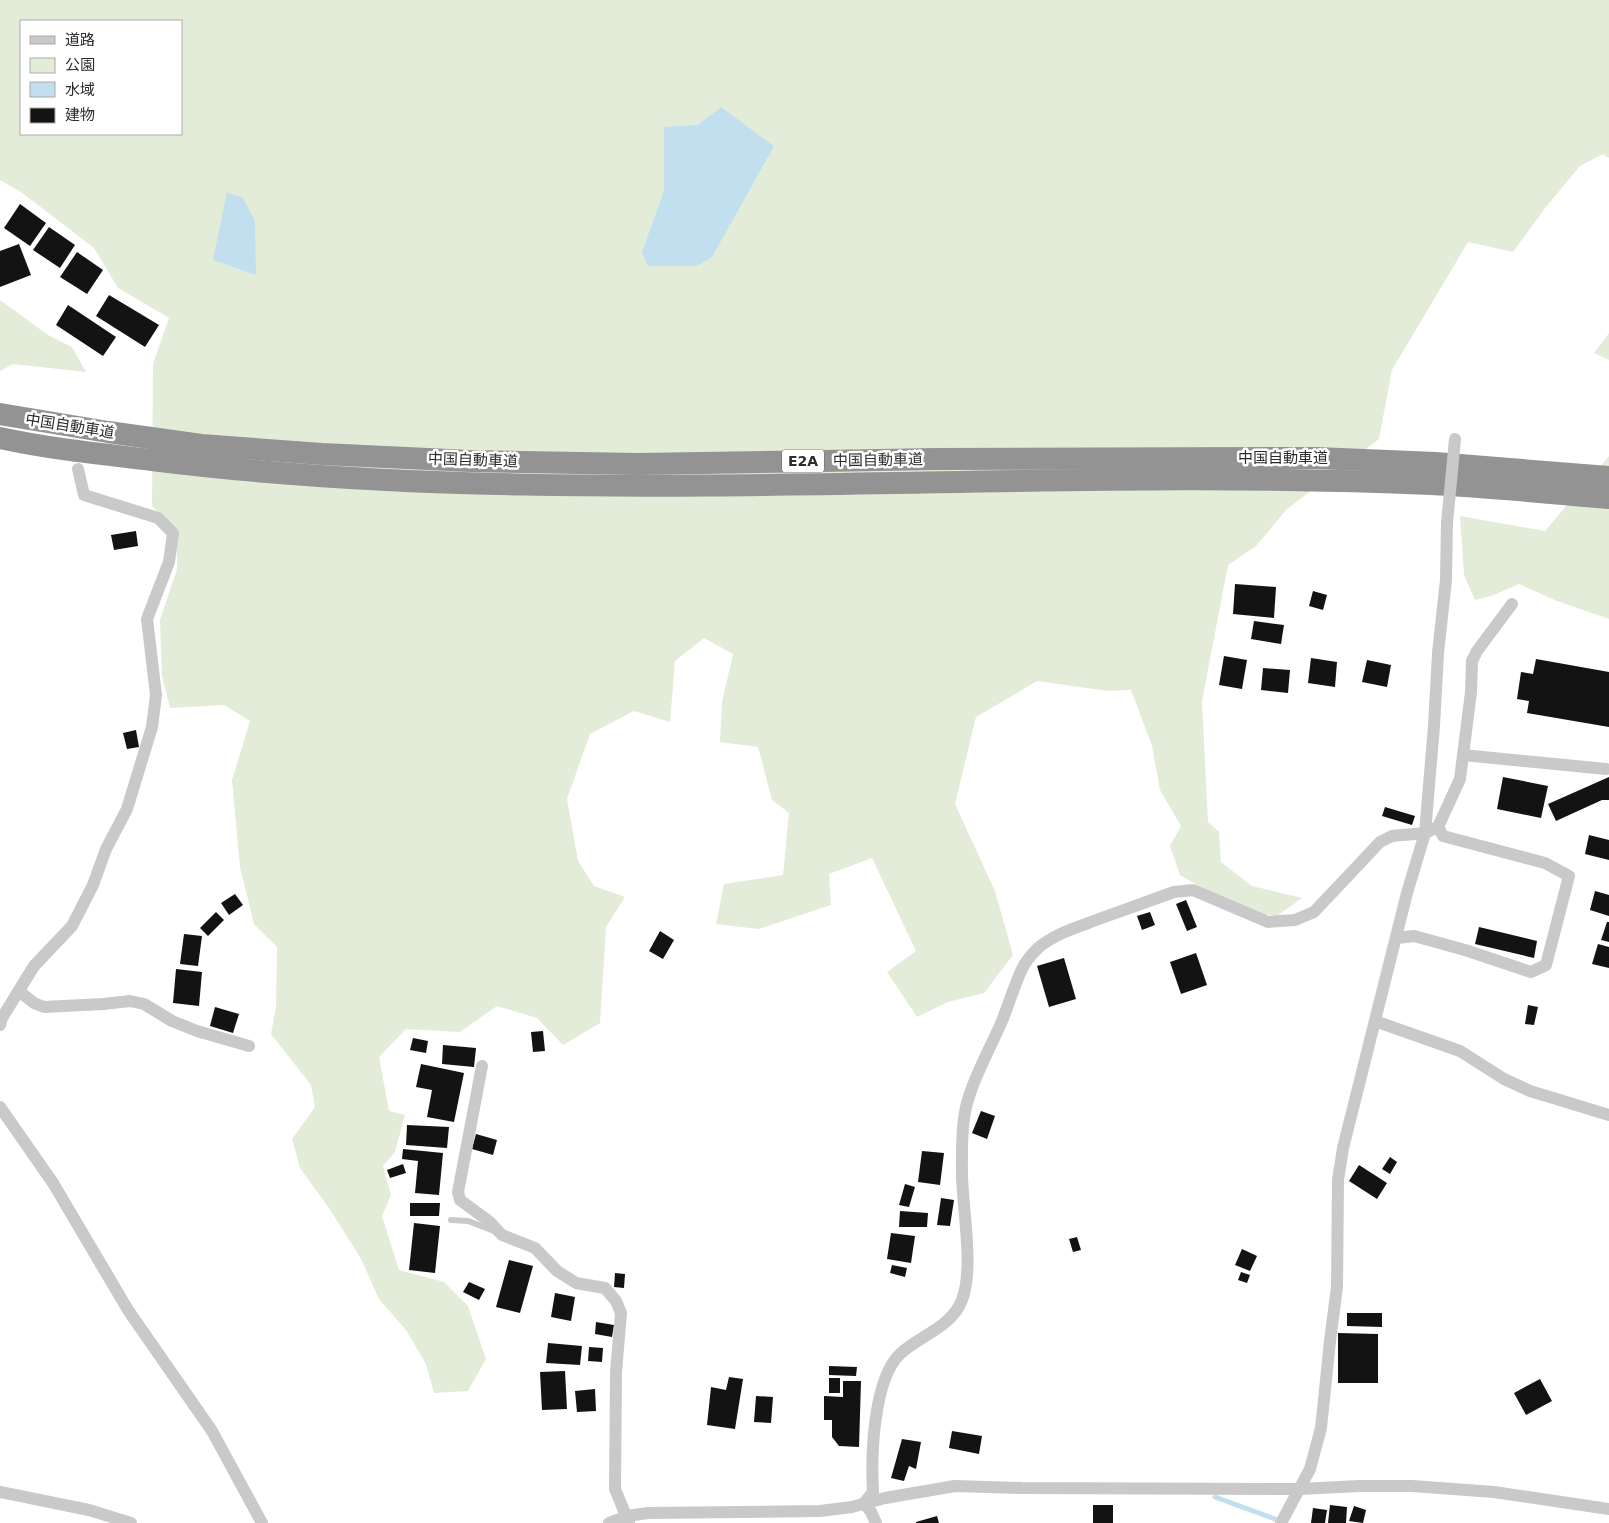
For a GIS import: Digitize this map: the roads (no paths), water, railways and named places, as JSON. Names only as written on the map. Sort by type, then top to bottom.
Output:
[{"type":"highway","name":"中国自動車道","points":[[0,414],[200,445],[322,454],[470,461],[638,464],[946,459],[1317,458],[1435,463],[1609,477]]},
{"type":"highway","name":"中国自動車道","points":[[0,438],[200,466],[324,478],[632,487],[1136,480],[1315,480],[1433,484],[1609,498]]},
{"type":"street","points":[[1281,1523],[1310,1469],[1321,1428],[1337,1287],[1338,1180],[1343,1148],[1407,893],[1425,833],[1438,653],[1446,580],[1447,523],[1455,439]]},
{"type":"street","points":[[0,1025],[2,1018],[20,992],[34,966],[72,926],[93,885],[106,849],[127,809],[152,727],[156,695],[147,619],[169,562],[173,533],[158,518],[84,494],[78,469]]},
{"type":"street","points":[[864,1503],[873,1492],[872,1468],[875,1425],[884,1381],[890,1367],[900,1354],[944,1324],[956,1312],[962,1300],[967,1266],[962,1177],[965,1112],[1023,967],[1038,948],[1059,934],[1174,892],[1193,890],[1268,922],[1295,920],[1314,912],[1380,842],[1392,836],[1425,833],[1438,827],[1460,779],[1471,692],[1472,661],[1477,651],[1512,604]]},
{"type":"street","points":[[1464,755],[1606,769]]},
{"type":"street","points":[[1397,938],[1414,936],[1465,950],[1531,972],[1546,966],[1569,876],[1545,863],[1443,836],[1438,827]]},
{"type":"street","points":[[20,992],[34,1003],[44,1006],[94,1005],[130,1001],[144,1004],[172,1021],[196,1031],[249,1046]]},
{"type":"street","points":[[1374,1021],[1460,1051],[1504,1080],[1530,1091],[1609,1115]]},
{"type":"street","points":[[482,1066],[458,1192],[460,1200],[490,1222],[502,1235],[535,1248],[557,1271],[576,1283],[604,1288],[616,1301],[622,1313],[616,1372],[615,1489],[628,1520]]},
{"type":"street","points":[[0,1107],[53,1183],[128,1310],[212,1431],[262,1523]]},
{"type":"street","points":[[610,1523],[628,1520],[648,1513],[820,1511],[852,1507],[885,1498],[955,1486],[1299,1489],[1412,1486],[1494,1492],[1609,1509]]},
{"type":"street","points":[[0,1492],[89,1510],[131,1523]]},
{"type":"street","points":[[864,1503],[876,1523]]},
{"type":"lane","points":[[451,1220],[468,1221],[502,1235]]},
{"type":"water","points":[[721,107],[774,146],[712,257],[697,266],[648,266],[642,252],[664,191],[664,127],[698,125]]},
{"type":"water","points":[[227,192],[243,198],[255,221],[256,275],[213,260]]},
{"type":"waterway","points":[[1215,1497],[1275,1519],[1280,1523]]}]
